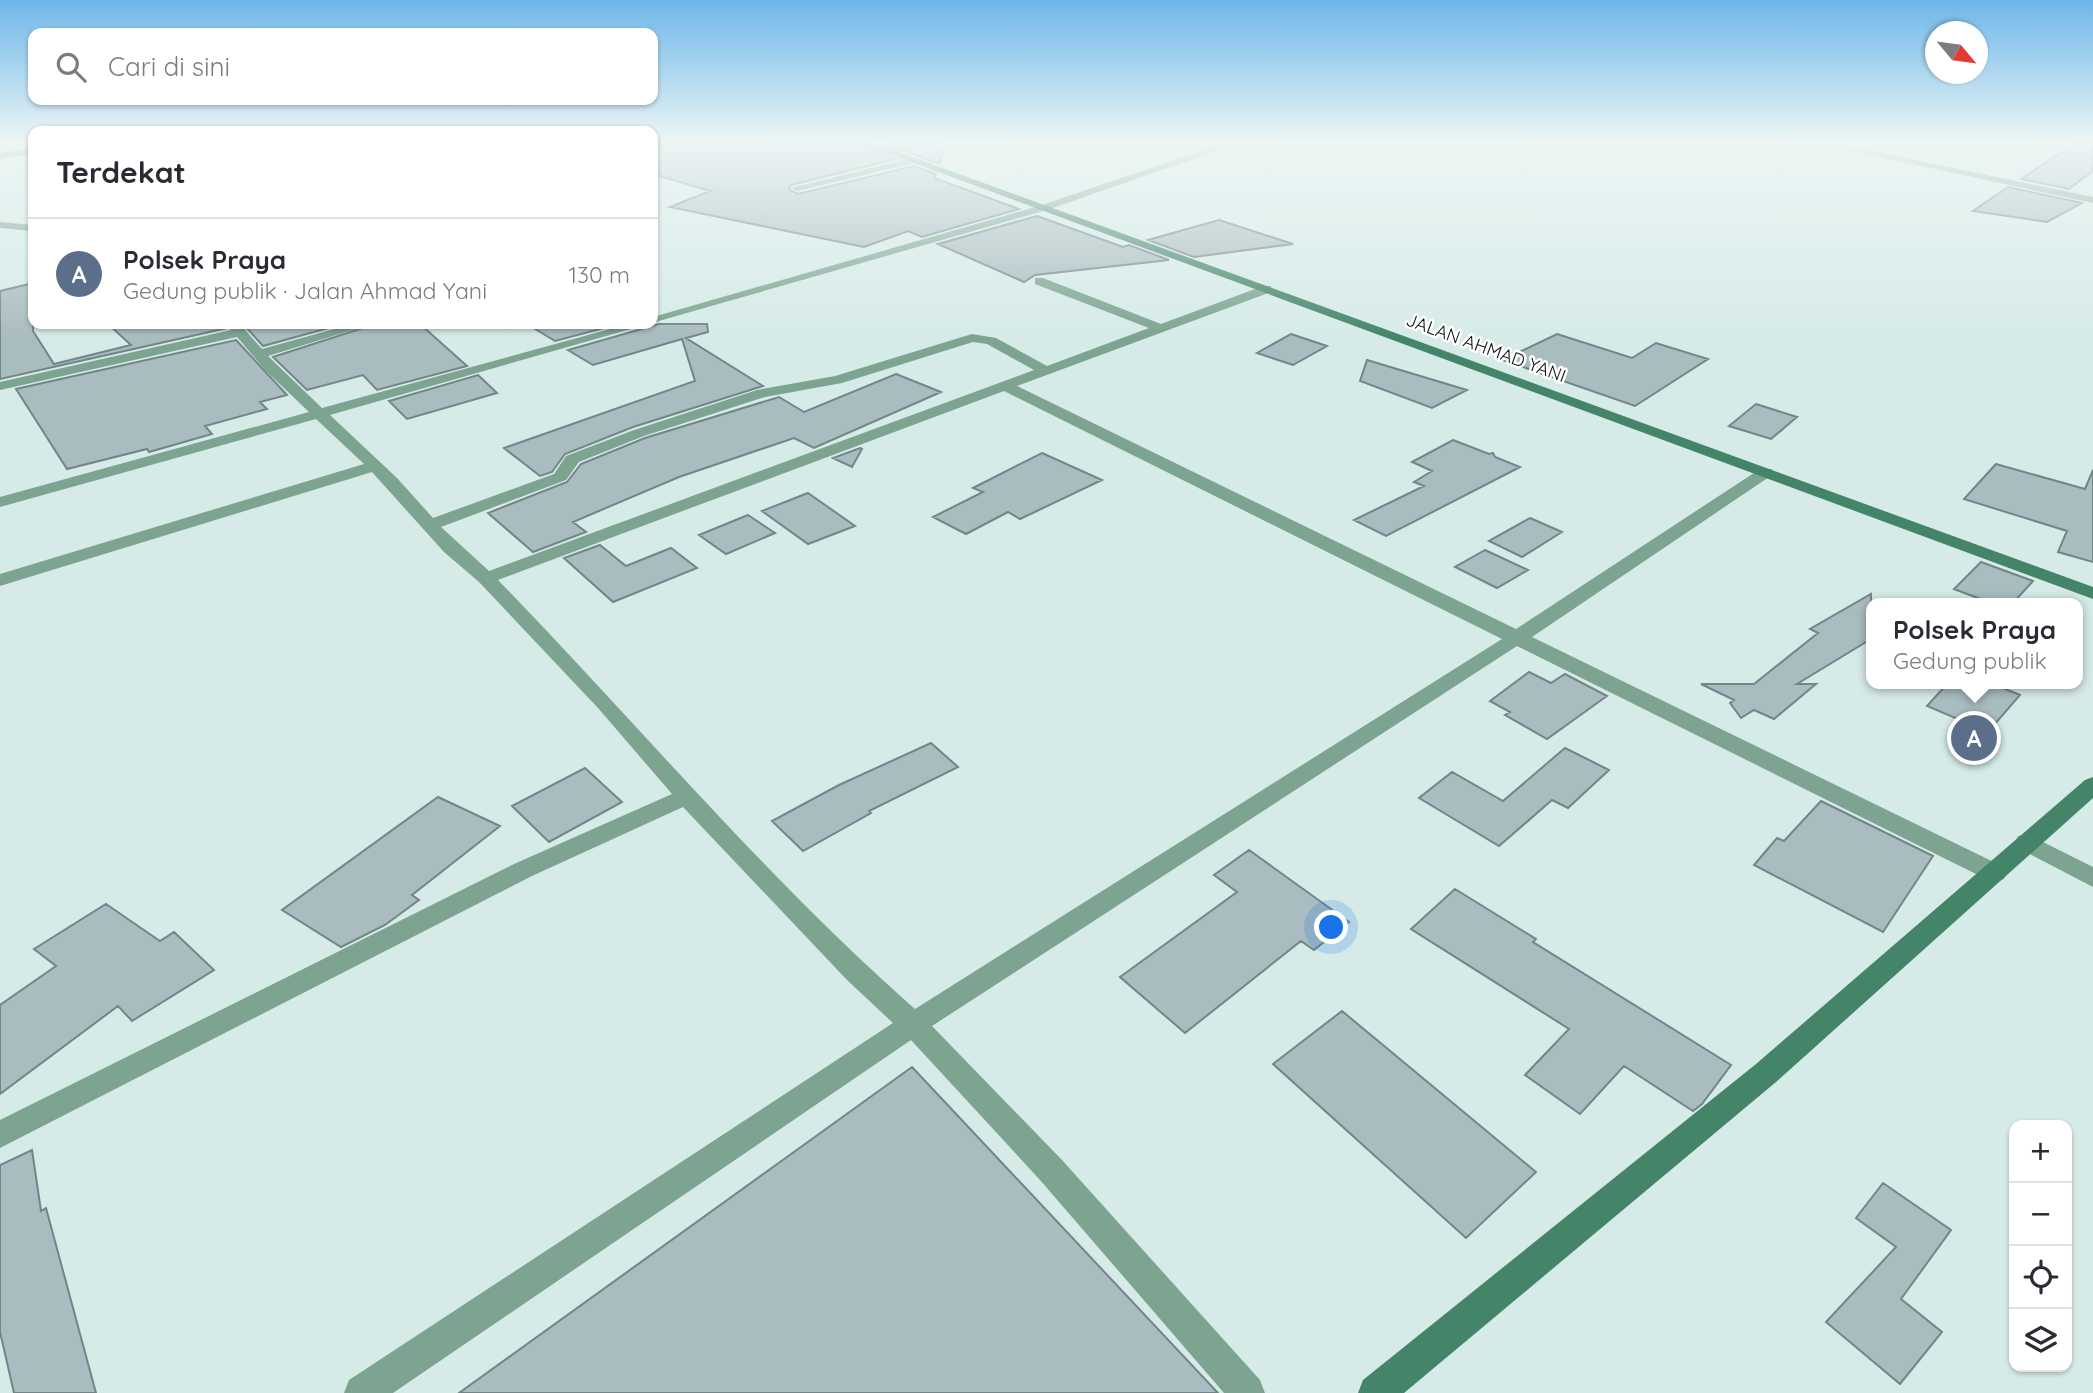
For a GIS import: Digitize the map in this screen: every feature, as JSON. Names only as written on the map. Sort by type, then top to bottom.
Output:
[{"type":"street","name":"JALAN AHMAD YANI","points":[[1043,208],[2093,593]]},
{"type":"street","points":[[658,320],[1043,208]]},
{"type":"street","points":[[0,225],[28,228]]},
{"type":"street","points":[[1039,281],[1161,328]]},
{"type":"street","points":[[486,578],[1267,289]]},
{"type":"street","points":[[0,386],[233,329]]},
{"type":"street","points":[[238,329],[317,413],[374,466],[450,548],[486,578],[605,702],[726,841],[847,964],[913,1024],[1051,1170],[1247,1393]]},
{"type":"street","points":[[259,354],[348,329]]},
{"type":"street","points":[[0,502],[624,329]]},
{"type":"street","points":[[430,525],[560,477],[568,470],[572,458],[639,433],[762,393],[837,380],[972,338],[991,341],[1046,371]]},
{"type":"street","points":[[1005,386],[1995,873]]},
{"type":"street","points":[[0,580],[374,466]]},
{"type":"street","points":[[362,1393],[913,1024],[1518,637],[1766,472]]},
{"type":"street","points":[[1376,1393],[1766,1073],[2093,785]]},
{"type":"street","points":[[0,1135],[523,870],[687,796]]},
{"type":"street","points":[[2027,842],[2093,878]]},
{"type":"building","points":[[675,208],[1019,209],[922,237],[908,231],[864,247]]},
{"type":"building","points":[[1977,208],[2073,208],[2047,222],[1973,211]]},
{"type":"building","points":[[1037,216],[1123,247],[1129,245],[1169,260],[1035,275],[1024,282],[938,244]]},
{"type":"building","points":[[1219,220],[1293,244],[1194,257],[1148,240]]},
{"type":"building","points":[[28,284],[28,329],[33,329],[54,364],[131,345],[113,329],[223,329],[0,379],[0,291]]},
{"type":"building","points":[[658,324],[707,324],[708,332],[686,338],[763,386],[633,427],[565,454],[552,472],[540,476],[504,448],[695,381],[682,339],[593,365],[568,350],[642,329],[658,329]]},
{"type":"building","points":[[248,329],[325,329],[263,346]]},
{"type":"building","points":[[360,329],[426,329],[467,366],[377,390],[363,375],[307,390],[273,357]]},
{"type":"building","points":[[535,329],[600,329],[555,341]]},
{"type":"building","points":[[1291,334],[1327,346],[1293,365],[1257,353]]},
{"type":"building","points":[[1557,334],[1632,358],[1656,343],[1708,359],[1635,406],[1503,360]]},
{"type":"building","points":[[236,340],[287,395],[260,402],[267,409],[205,426],[212,434],[149,452],[147,449],[67,469],[16,389]]},
{"type":"building","points":[[1367,360],[1467,390],[1432,408],[1360,381]]},
{"type":"building","points":[[896,374],[941,392],[814,448],[794,438],[679,477],[573,522],[586,532],[533,552],[488,513],[567,482],[581,464],[645,438],[779,397],[804,412]]},
{"type":"building","points":[[478,375],[497,393],[407,419],[389,401]]},
{"type":"building","points":[[1756,404],[1797,417],[1771,439],[1729,426]]},
{"type":"building","points":[[1453,440],[1489,454],[1493,453],[1495,457],[1520,467],[1386,536],[1354,520],[1424,486],[1414,482],[1432,471],[1412,462]]},
{"type":"building","points":[[862,449],[852,467],[833,458]]},
{"type":"building","points":[[1042,453],[1102,480],[1020,519],[1008,512],[966,534],[933,517],[983,492],[973,488]]},
{"type":"building","points":[[1996,464],[2085,489],[2093,470],[2093,562],[2058,552],[2067,531],[1964,499]]},
{"type":"building","points":[[808,493],[855,526],[808,544],[762,511]]},
{"type":"building","points":[[748,515],[775,533],[726,554],[699,535]]},
{"type":"building","points":[[1530,518],[1562,532],[1522,557],[1489,541]]},
{"type":"building","points":[[600,545],[626,566],[671,548],[697,568],[613,602],[564,558]]},
{"type":"building","points":[[1485,550],[1528,570],[1497,588],[1455,567]]},
{"type":"building","points":[[1981,562],[2033,581],[2018,598],[1978,598],[1954,589]]},
{"type":"building","points":[[1871,594],[1871,598],[1866,598],[1866,642],[1797,684],[1816,684],[1774,719],[1754,710],[1741,718],[1730,703],[1734,700],[1701,684],[1754,684],[1818,633],[1810,629]]},
{"type":"building","points":[[1529,672],[1551,683],[1565,674],[1607,696],[1547,739],[1505,715],[1510,712],[1490,701]]},
{"type":"building","points":[[1942,689],[2005,689],[2020,695],[1988,732],[1927,706]]},
{"type":"building","points":[[931,743],[958,767],[869,811],[871,813],[803,851],[772,821],[839,785]]},
{"type":"building","points":[[1565,748],[1609,770],[1568,808],[1552,800],[1499,846],[1419,798],[1452,772],[1503,801]]},
{"type":"building","points":[[585,768],[622,802],[549,842],[512,806]]},
{"type":"building","points":[[438,797],[500,826],[412,895],[419,900],[385,925],[341,947],[282,910]]},
{"type":"building","points":[[1821,801],[1933,856],[1883,932],[1754,865],[1777,838],[1784,841]]},
{"type":"building","points":[[1249,850],[1349,922],[1314,950],[1301,941],[1185,1033],[1120,977],[1237,892],[1214,875]]},
{"type":"building","points":[[1455,889],[1536,939],[1533,942],[1731,1065],[1702,1104],[1693,1111],[1624,1066],[1580,1114],[1525,1075],[1569,1029],[1411,929]]},
{"type":"building","points":[[106,904],[160,941],[174,932],[214,970],[132,1021],[118,1006],[0,1094],[0,1005],[56,966],[34,949]]},
{"type":"building","points":[[1342,1011],[1536,1172],[1466,1238],[1273,1064]]},
{"type":"building","points":[[912,1067],[1218,1393],[459,1393]]},
{"type":"building","points":[[32,1150],[41,1211],[46,1208],[96,1393],[14,1393],[0,1332],[0,1165]]},
{"type":"building","points":[[1883,1183],[1951,1230],[1901,1299],[1942,1332],[1900,1384],[1826,1322],[1896,1247],[1856,1218]]},
{"type":"place","name":"Polsek Praya","points":[[1974,738]]}]
